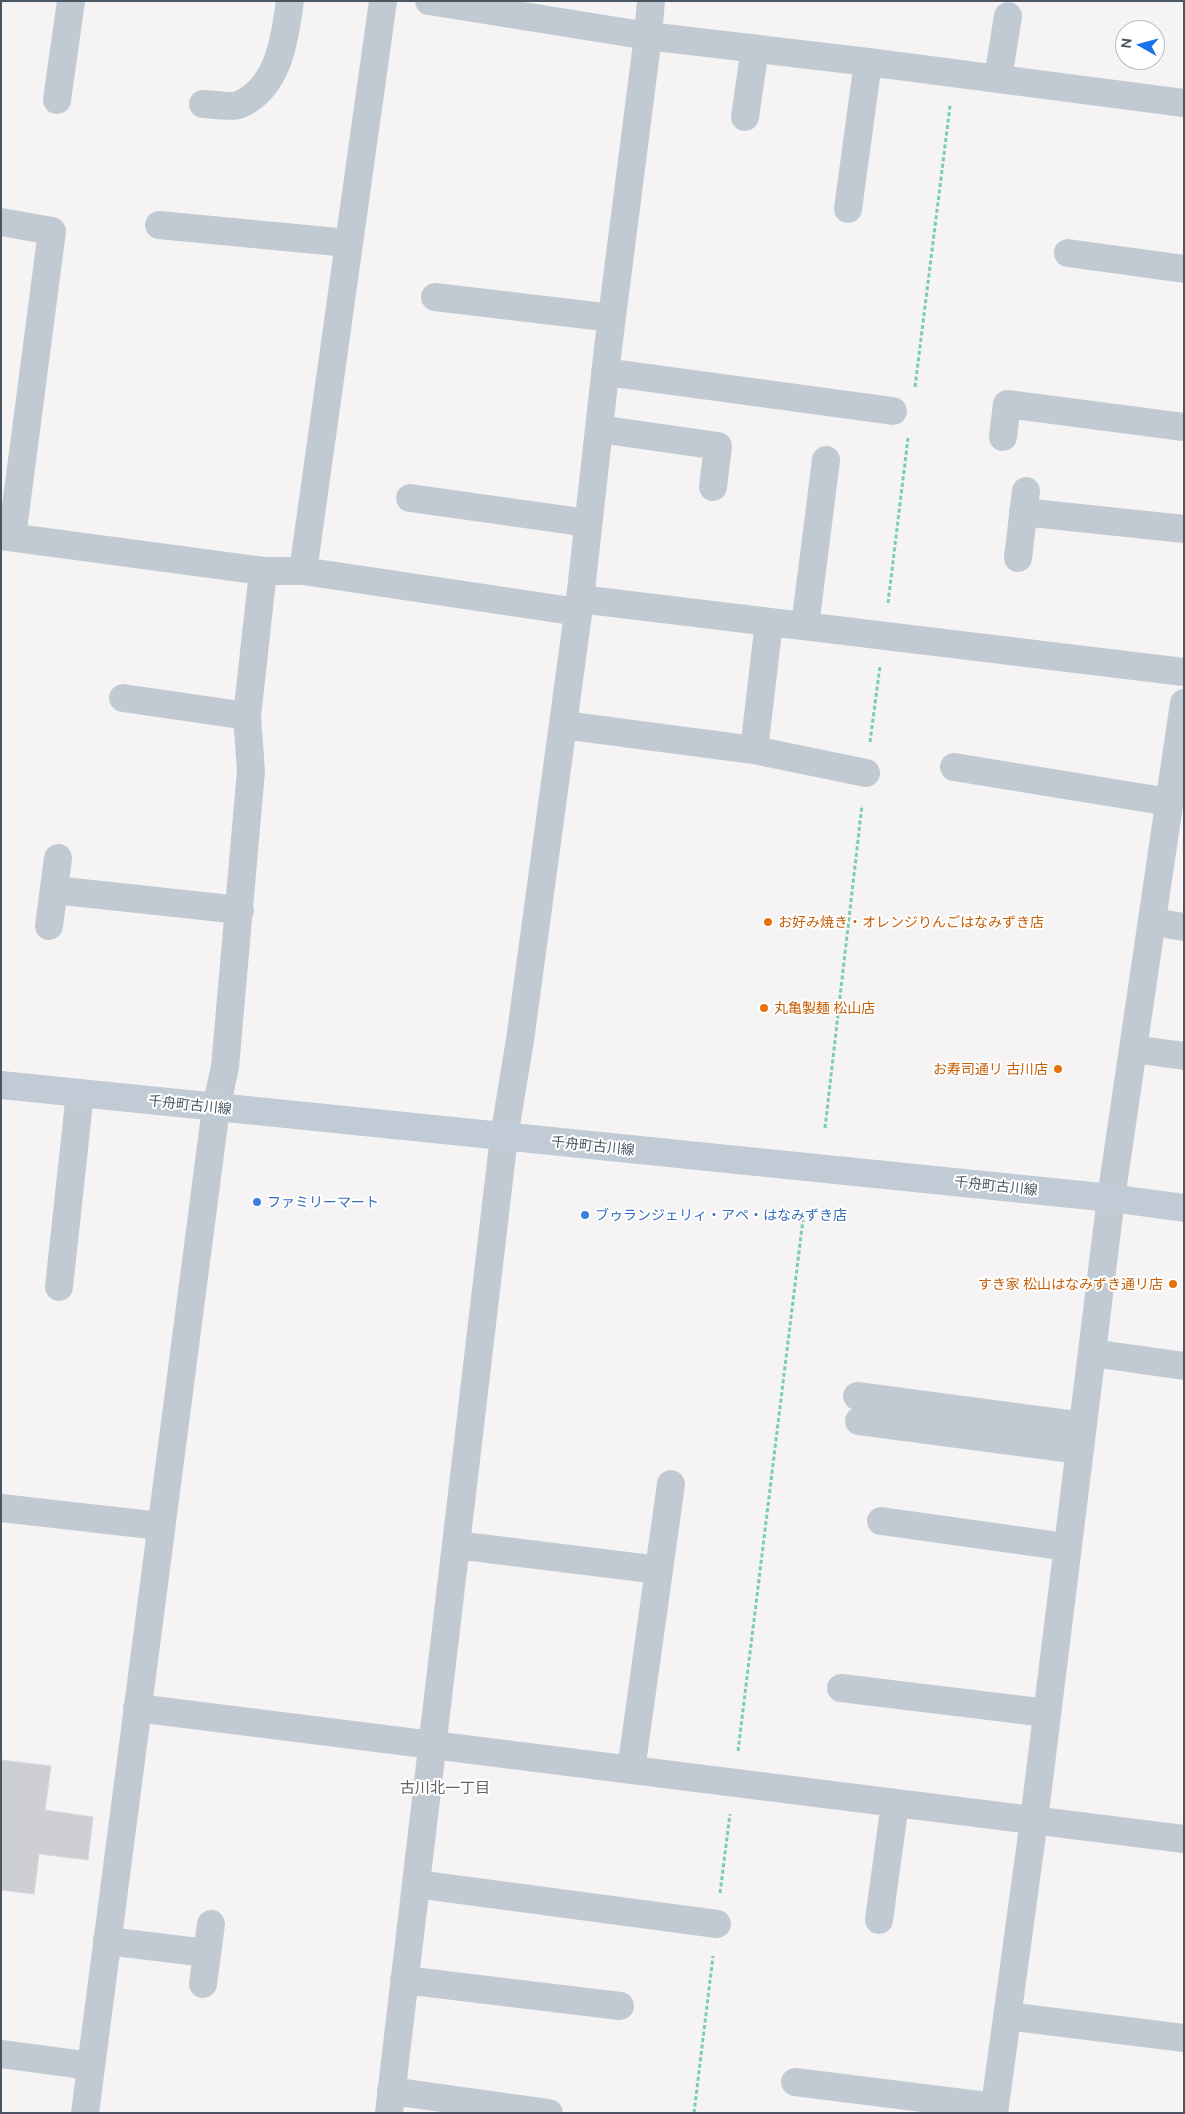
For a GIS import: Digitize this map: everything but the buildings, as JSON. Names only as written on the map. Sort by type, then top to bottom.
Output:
[{"type":"street","points":[[57,100],[71,1]]},
{"type":"street","points":[[202,104],[239,105],[261,89],[278,62],[285,37],[290,1]]},
{"type":"street","points":[[303,571],[383,1]]},
{"type":"street","points":[[429,1],[648,36],[998,78],[1184,103]]},
{"type":"street","points":[[550,2113],[390,2102],[504,1137],[520,1040],[579,605],[605,372],[651,1]]},
{"type":"street","points":[[998,78],[1008,16]]},
{"type":"street","points":[[746,117],[755,48]]},
{"type":"street","points":[[848,209],[868,62]]},
{"type":"street","points":[[1,222],[52,230],[6,536],[263,571],[303,571],[579,605],[769,622],[1184,672]]},
{"type":"street","points":[[159,224],[348,243]]},
{"type":"street","points":[[1068,253],[1184,269]]},
{"type":"street","points":[[435,297],[612,318]]},
{"type":"street","points":[[605,372],[901,420]]},
{"type":"street","points":[[1003,437],[1007,404],[1184,427]]},
{"type":"street","points":[[599,429],[718,446],[713,487]]},
{"type":"street","points":[[805,626],[826,460]]},
{"type":"street","points":[[410,498],[588,523]]},
{"type":"street","points":[[1018,558],[1025,501],[1184,529]]},
{"type":"street","points":[[85,2113],[160,1526],[216,1108],[225,1067],[251,771],[247,716],[263,571]]},
{"type":"street","points":[[754,750],[769,622]]},
{"type":"street","points":[[123,698],[247,716]]},
{"type":"street","points":[[795,2082],[994,2110],[1034,1820],[1111,1198],[1170,802],[1179,764],[1184,703]]},
{"type":"street","points":[[563,725],[754,750],[866,773]]},
{"type":"street","points":[[954,767],[1170,802]]},
{"type":"street","points":[[49,926],[58,858]]},
{"type":"street","points":[[54,890],[240,910]]},
{"type":"street","points":[[1152,922],[1184,927]]},
{"type":"street","points":[[1133,1048],[1184,1056]]},
{"type":"street","name":"千舟町古川線","points":[[1,1085],[1111,1198],[1184,1208]]},
{"type":"street","points":[[59,1287],[80,1093]]},
{"type":"street","points":[[1092,1353],[1184,1366]]},
{"type":"street","points":[[858,1408],[1081,1438]]},
{"type":"street","points":[[631,1770],[671,1484]]},
{"type":"street","points":[[1,1508],[160,1526]]},
{"type":"street","points":[[881,1521],[1068,1547]]},
{"type":"street","points":[[456,1545],[659,1570]]},
{"type":"street","points":[[841,1688],[1047,1714]]},
{"type":"street","points":[[137,1708],[1184,1839]]},
{"type":"street","points":[[879,1920],[895,1803]]},
{"type":"street","points":[[416,1884],[716,1924]]},
{"type":"street","points":[[203,1984],[211,1924]]},
{"type":"street","points":[[107,1941],[207,1953]]},
{"type":"street","points":[[404,1980],[620,2006]]},
{"type":"street","points":[[1007,2016],[1184,2038]]},
{"type":"street","points":[[1,2054],[91,2066]]},
{"type":"path","points":[[914,389],[954,73]]},
{"type":"path","points":[[825,1128],[866,773],[884,636],[901,420]]},
{"type":"path","points":[[694,2113],[804,1211]]},
{"type":"place","name":"お好み焼き・オレンジりんごはなみずき店","points":[[768,922]]},
{"type":"place","name":"丸亀製麺 松山店","points":[[764,1008]]},
{"type":"place","name":"お寿司通リ 古川店","points":[[1058,1069]]},
{"type":"place","name":"ファミリーマート","points":[[257,1202]]},
{"type":"place","name":"ブゥランジェリィ・アペ・はなみずき店","points":[[585,1215]]},
{"type":"place","name":"すき家 松山はなみずき通リ店","points":[[1173,1284]]},
{"type":"district","name":"古川北一丁目","points":[[445,1788]]}]
